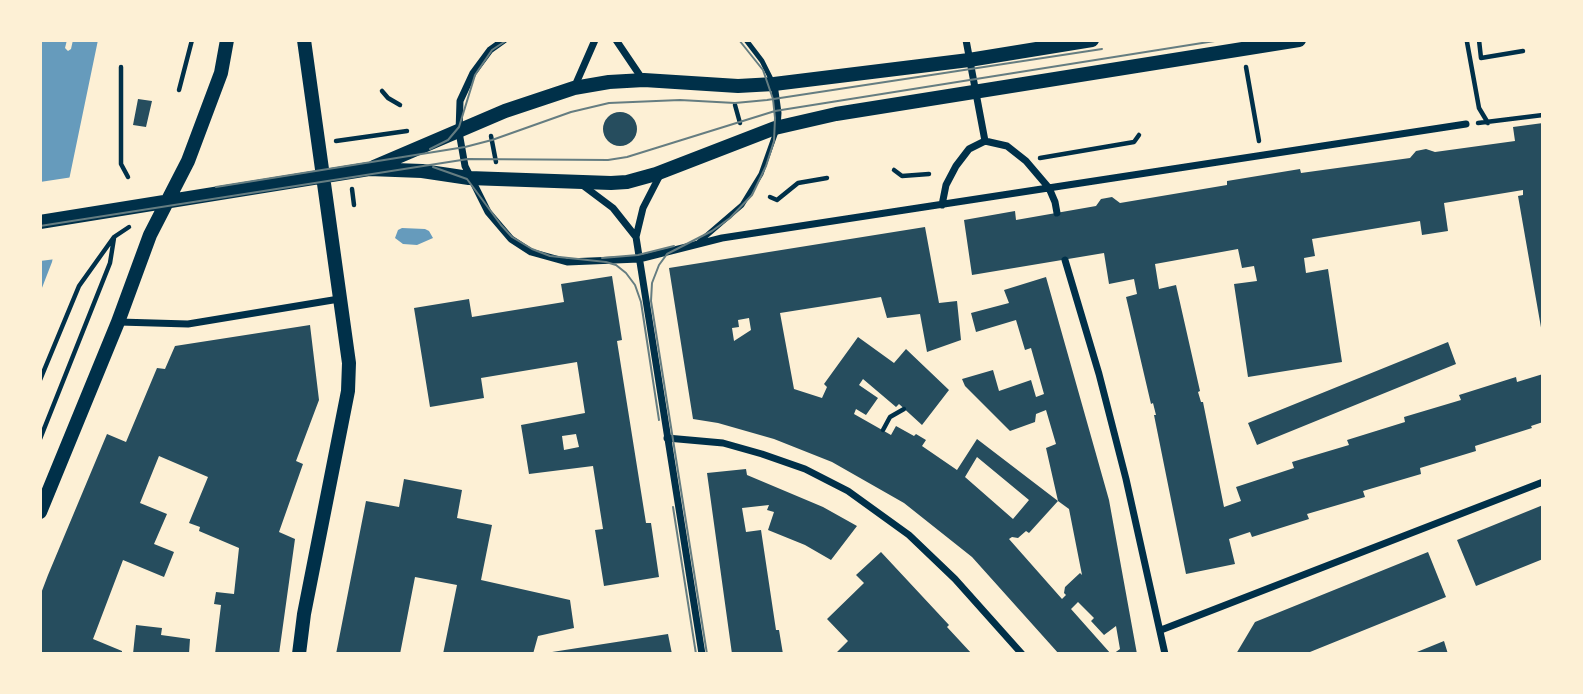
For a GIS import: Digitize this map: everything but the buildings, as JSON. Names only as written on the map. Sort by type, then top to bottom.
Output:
[{"type":"main road","points":[[40,512],[118,322],[150,235],[188,161],[220,74],[228,40]]},
{"type":"main road","points":[[369,169],[488,118],[574,88],[644,80],[738,86],[971,67],[1093,40]]},
{"type":"main road","points":[[40,222],[369,169],[422,171],[469,178],[627,182],[661,172],[777,127],[836,114],[1299,40]]},
{"type":"main road","points":[[299,654],[304,614],[348,391],[349,363],[304,41]]},
{"type":"street","points":[[504,40],[489,50],[460,101],[459,132],[469,178],[488,212],[511,239],[531,252],[567,262],[639,259],[667,254],[699,242],[1466,124]]},
{"type":"street","points":[[574,88],[595,40]]},
{"type":"street","points":[[616,40],[644,80]]},
{"type":"street","points":[[966,40],[985,141]]},
{"type":"street","points":[[774,84],[777,127]]},
{"type":"street","points":[[942,205],[946,185],[956,166],[969,149],[985,141],[1007,146],[1017,153],[1049,188],[1057,213]]},
{"type":"street","points":[[661,172],[643,208],[636,237],[702,654]]},
{"type":"street","points":[[579,182],[612,208],[636,237]]},
{"type":"street","points":[[1065,260],[1102,387],[1165,654]]},
{"type":"street","points":[[118,322],[188,324],[341,299]]},
{"type":"street","points":[[667,438],[723,443],[762,454],[805,469],[848,491],[909,535],[955,579],[1023,654]]},
{"type":"street","points":[[1161,630],[1543,482]]},
{"type":"lane","points":[[746,40],[768,70],[774,84]]},
{"type":"lane","points":[[699,242],[726,221],[748,196],[761,174],[777,127]]},
{"type":"path","points":[[180,90],[191,40]]},
{"type":"path","points":[[1479,40],[1481,58],[1523,51]]},
{"type":"path","points":[[1467,42],[1479,108],[1488,123]]},
{"type":"path","points":[[1244,60],[1262,155]]},
{"type":"path","points":[[121,67],[121,164],[128,177]]},
{"type":"path","points":[[738,86],[734,96],[740,127],[750,137]]},
{"type":"path","points":[[382,91],[400,105]]},
{"type":"path","points":[[1466,124],[1543,115]]},
{"type":"path","points":[[488,118],[497,179]]},
{"type":"path","points":[[337,141],[411,131]]},
{"type":"path","points":[[1039,158],[1134,142],[1139,135]]},
{"type":"path","points":[[894,170],[902,176],[929,174]]},
{"type":"path","points":[[770,197],[777,200],[798,183],[827,178]]},
{"type":"path","points":[[40,380],[79,286],[114,237],[110,263],[40,439]]},
{"type":"path","points":[[883,430],[890,417],[904,409]]},
{"type":"water","points":[[40,40],[67,40],[65,48],[68,51],[73,40],[98,40],[52,262],[40,293]]},
{"type":"water","points":[[425,229],[433,238],[417,245],[403,244],[395,238],[398,230]]},
{"type":"pier","points":[[73,177],[56,259],[40,261],[40,182]]},
{"type":"tram line","points":[[430,149],[448,140],[459,127],[475,75],[492,50],[507,40]]},
{"type":"tram line","points":[[707,654],[651,301],[652,283],[667,254],[712,231],[730,218],[752,195],[766,166],[774,141],[773,99],[763,70],[739,40]]},
{"type":"tram line","points":[[40,226],[468,159],[608,160],[627,157],[775,111],[1221,40]]},
{"type":"tram line","points":[[216,187],[465,147],[571,112],[609,103],[680,100],[735,103],[767,100],[1102,49]]},
{"type":"tram line","points":[[433,167],[467,179],[512,237],[532,249],[550,256],[606,262],[616,265],[626,273],[635,285],[641,302],[659,420]]},
{"type":"tram line","points":[[602,258],[638,255],[674,246]]},
{"type":"tram line","points":[[673,507],[696,654]]}]
